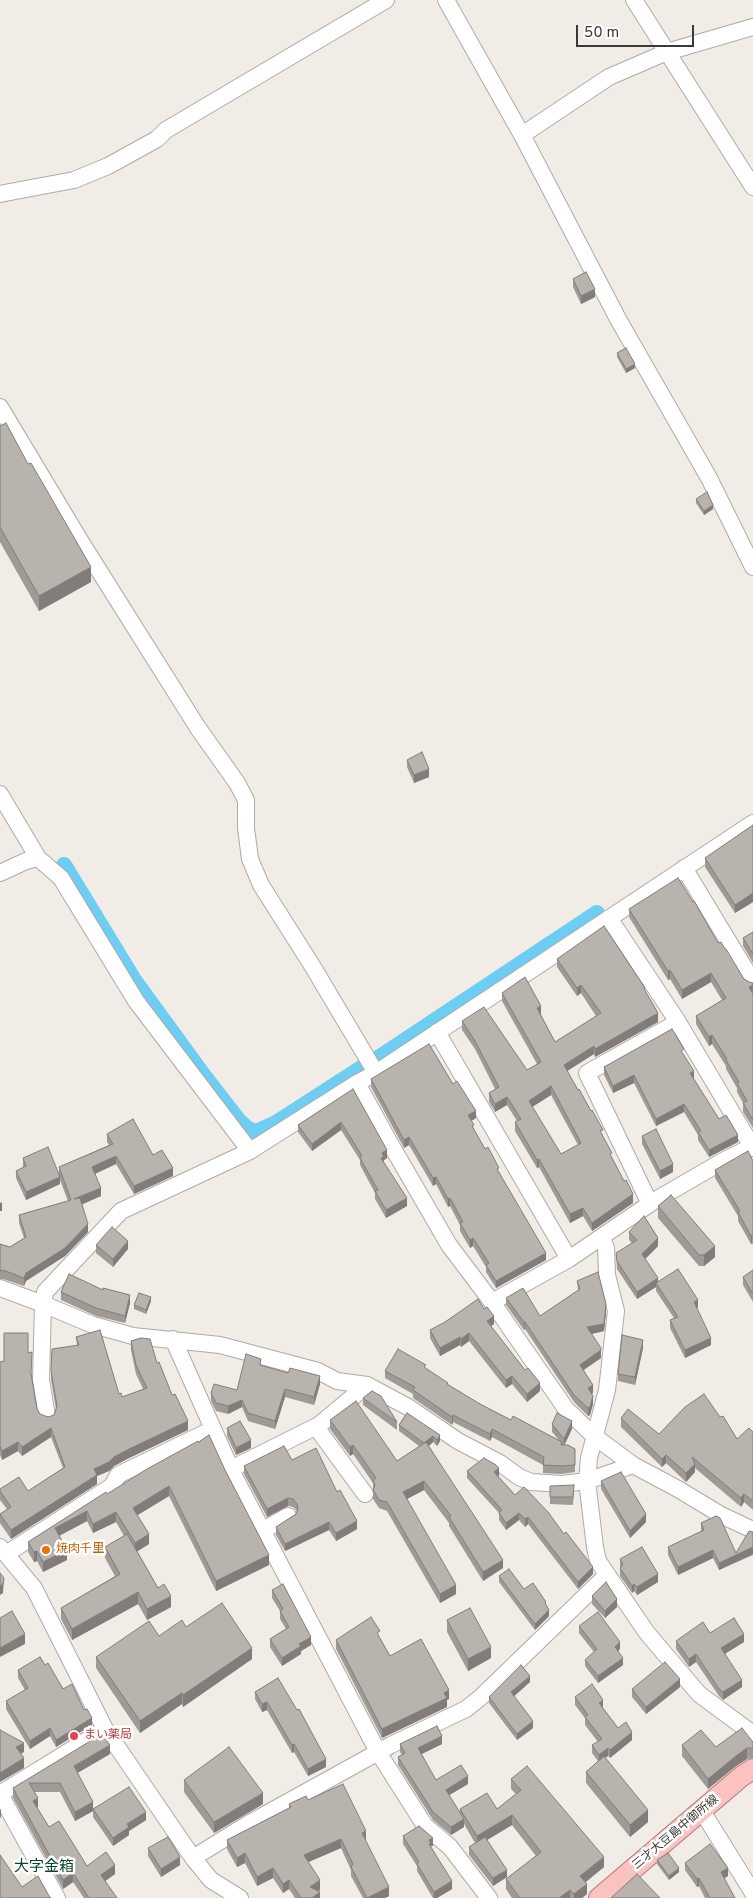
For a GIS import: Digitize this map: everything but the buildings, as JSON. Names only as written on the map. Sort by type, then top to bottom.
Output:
[{"type":"main road","name":"三才大豆島中御所線","points":[[599,1898],[742,1776],[753,1769]]},
{"type":"street","points":[[0,194],[74,180],[108,166],[386,0]]},
{"type":"street","points":[[446,0],[522,135],[618,319],[709,478],[753,566]]},
{"type":"street","points":[[634,0],[753,187]]},
{"type":"street","points":[[522,135],[609,77],[667,52],[753,27]]},
{"type":"street","points":[[0,407],[81,542],[198,728],[237,782],[246,800],[246,828],[250,860],[261,885],[313,967],[376,1073]]},
{"type":"street","points":[[0,794],[38,858],[61,878],[136,1002],[250,1151]]},
{"type":"street","points":[[47,1416],[41,1380],[45,1292],[121,1211],[250,1151],[376,1073],[753,822]]},
{"type":"street","points":[[0,874],[26,861],[38,858]]},
{"type":"street","points":[[684,868],[753,982]]},
{"type":"street","points":[[492,1302],[569,1259],[650,1204],[722,1161],[753,1147],[678,1022],[610,918]]},
{"type":"street","points":[[650,1204],[587,1073],[678,1022]]},
{"type":"street","points":[[437,1032],[569,1259]]},
{"type":"street","points":[[357,1083],[449,1245],[492,1302],[566,1409],[594,1436],[633,1464],[721,1515],[753,1530]]},
{"type":"street","points":[[602,1238],[606,1248],[607,1275],[616,1311],[607,1390],[589,1458],[587,1481],[598,1561],[647,1633],[699,1694],[753,1734]]},
{"type":"street","points":[[0,1288],[93,1326],[133,1336],[220,1345],[318,1371],[337,1381],[367,1385],[408,1407],[458,1441],[500,1463],[519,1477],[531,1482],[562,1484],[587,1481],[633,1464]]},
{"type":"street","points":[[173,1340],[231,1469],[378,1752],[425,1826],[450,1848],[489,1898]]},
{"type":"street","points":[[231,1469],[316,1427],[367,1385]]},
{"type":"street","points":[[316,1427],[364,1494]]},
{"type":"street","points":[[212,1429],[118,1475],[112,1486],[3,1551],[34,1588],[105,1729],[193,1858],[211,1880],[240,1898]]},
{"type":"street","points":[[262,1531],[288,1516]]},
{"type":"street","points":[[193,1858],[248,1824],[378,1752],[466,1709],[482,1697],[607,1575]]},
{"type":"street","points":[[58,1898],[0,1794],[105,1729]]},
{"type":"street","points":[[702,1811],[753,1893]]},
{"type":"waterway","points":[[64,865],[134,980],[204,1076],[239,1121],[248,1129],[256,1132],[276,1123],[363,1067]]},
{"type":"waterway","points":[[377,1059],[597,913]]},
{"type":"place","name":"焼肉千里","points":[[46,1550]]},
{"type":"place","name":"まい薬局","points":[[74,1736]]},
{"type":"district","name":"大字金箱","points":[[44,1868]]}]
